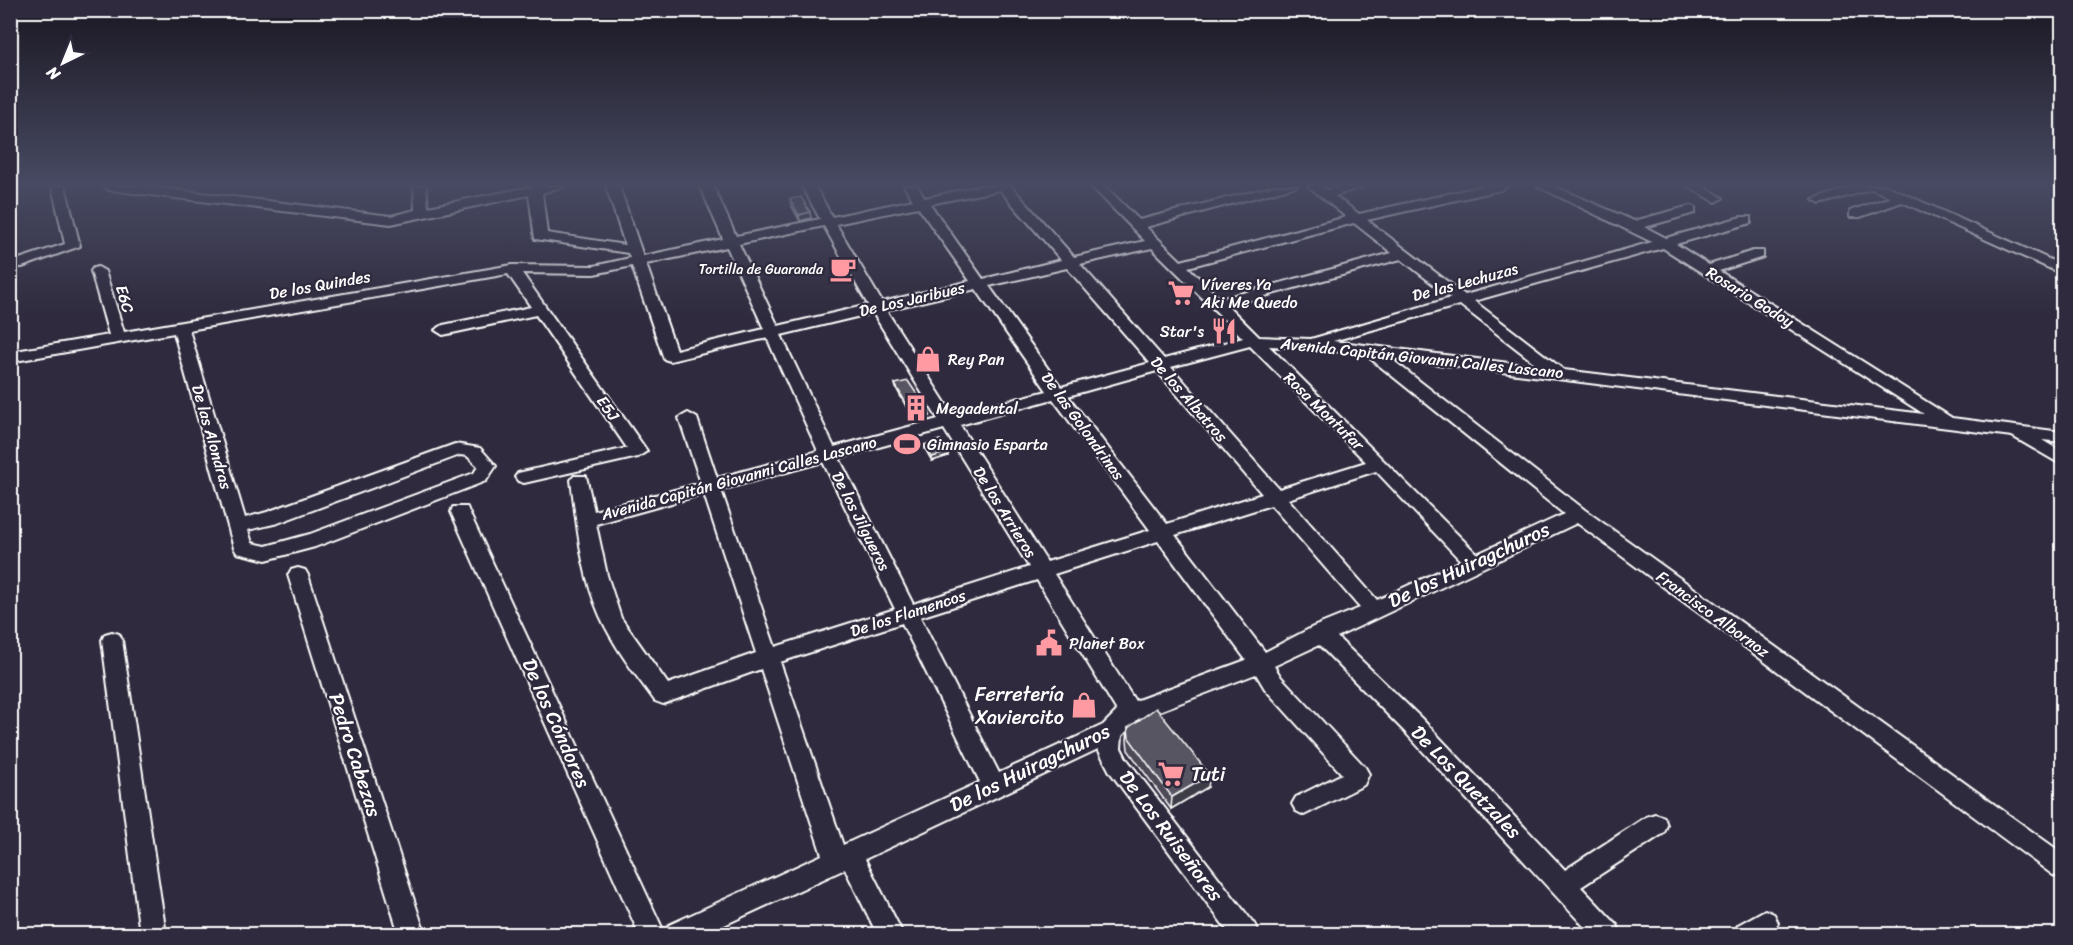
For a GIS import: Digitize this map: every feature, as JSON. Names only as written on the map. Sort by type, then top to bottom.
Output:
[{"type":"street","points":[[10,263],[17,264],[73,246],[69,230]]},
{"type":"street","points":[[538,230],[540,236],[635,256],[788,230]]},
{"type":"street","points":[[626,230],[635,256]]},
{"type":"street","name":"De los Jilgueros","points":[[728,230],[828,454],[994,787]]},
{"type":"street","name":"De los Arrieros","points":[[834,230],[877,308],[1130,712]]},
{"type":"street","name":"De las Golondrinas","points":[[943,230],[1058,393],[1261,663],[1279,691],[1357,774],[1356,778],[1304,804]]},
{"type":"street","name":"De los Albatros","points":[[1043,230],[1273,497],[1374,610]]},
{"type":"street","name":"Rosa Montufar","points":[[1141,230],[1251,341],[1379,464],[1473,562]]},
{"type":"street","points":[[1177,266],[1312,230]]},
{"type":"street","points":[[1373,230],[1467,300],[1558,373]]},
{"type":"street","name":"Rosario Godoy","points":[[1641,230],[1949,423]]},
{"type":"street","name":"De las Lechuzas","points":[[1309,343],[1712,230]]},
{"type":"street","points":[[1973,230],[2062,270]]},
{"type":"street","name":"De Los Jaribues","points":[[635,256],[670,356],[1154,243]]},
{"type":"street","points":[[1216,305],[1404,254]]},
{"type":"street","points":[[1707,270],[1758,254]]},
{"type":"street","name":"De los Quindes","points":[[10,357],[512,269],[594,270],[635,256]]},
{"type":"street","name":"E5J","points":[[512,269],[638,450],[524,477]]},
{"type":"street","name":"E6C","points":[[98,271],[118,338]]},
{"type":"street","points":[[443,330],[540,310]]},
{"type":"street","name":"De las Alondras","points":[[180,327],[244,548],[266,553],[315,540],[480,477],[486,471],[487,466],[475,452],[465,448],[455,450],[271,518],[238,526]]},
{"type":"street","name":"Avenida Capitán Giovanni Calles Lascano","points":[[585,520],[1251,341],[1309,343],[2062,437]]},
{"type":"street","name":"Francisco Albornoz","points":[[1371,351],[1578,515],[2062,867]]},
{"type":"street","points":[[688,417],[769,657],[843,858],[890,934]]},
{"type":"street","points":[[2013,431],[2062,459]]},
{"type":"street","name":"De los Flamencos","points":[[580,480],[585,520],[607,607],[631,650],[663,695],[769,657],[1379,464]]},
{"type":"street","name":"De los Cóndores","points":[[460,512],[652,934]]},
{"type":"street","name":"De los Huiragchuros","points":[[681,934],[1111,732],[1130,712],[1261,663],[1320,633],[1578,515]]},
{"type":"street","name":"Pedro Cabezas","points":[[298,575],[411,934]]},
{"type":"street","name":"De Los Quetzales","points":[[1320,633],[1413,725],[1608,934]]},
{"type":"street","points":[[112,640],[153,934]]},
{"type":"street","name":"De Los Ruiseñores","points":[[1111,732],[1109,749],[1118,765],[1246,934]]},
{"type":"street","points":[[1563,885],[1655,825]]},
{"type":"building","points":[[908,381],[929,412],[914,417],[895,384]]},
{"type":"building","points":[[940,440],[948,452],[932,457],[924,445]]},
{"type":"building","name":"Tuti","points":[[1156,708],[1210,775],[1172,797],[1129,738],[1128,728]]},
{"type":"place","name":"Tortilla de Guaranda","points":[[843,269]]},
{"type":"place","name":"Víveres Ya Aki Me Quedo","points":[[1181,293]]},
{"type":"place","name":"Star's","points":[[1224,331]]},
{"type":"place","name":"Rey Pan","points":[[928,359]]},
{"type":"place","name":"Megadental","points":[[916,408]]},
{"type":"place","name":"Gimnasio Esparta","points":[[907,444]]},
{"type":"place","name":"Planet Box","points":[[1049,643]]},
{"type":"place","name":"Ferretería Xaviercito","points":[[1084,705]]},
{"type":"place","name":"Tuti","points":[[1171,774]]}]
